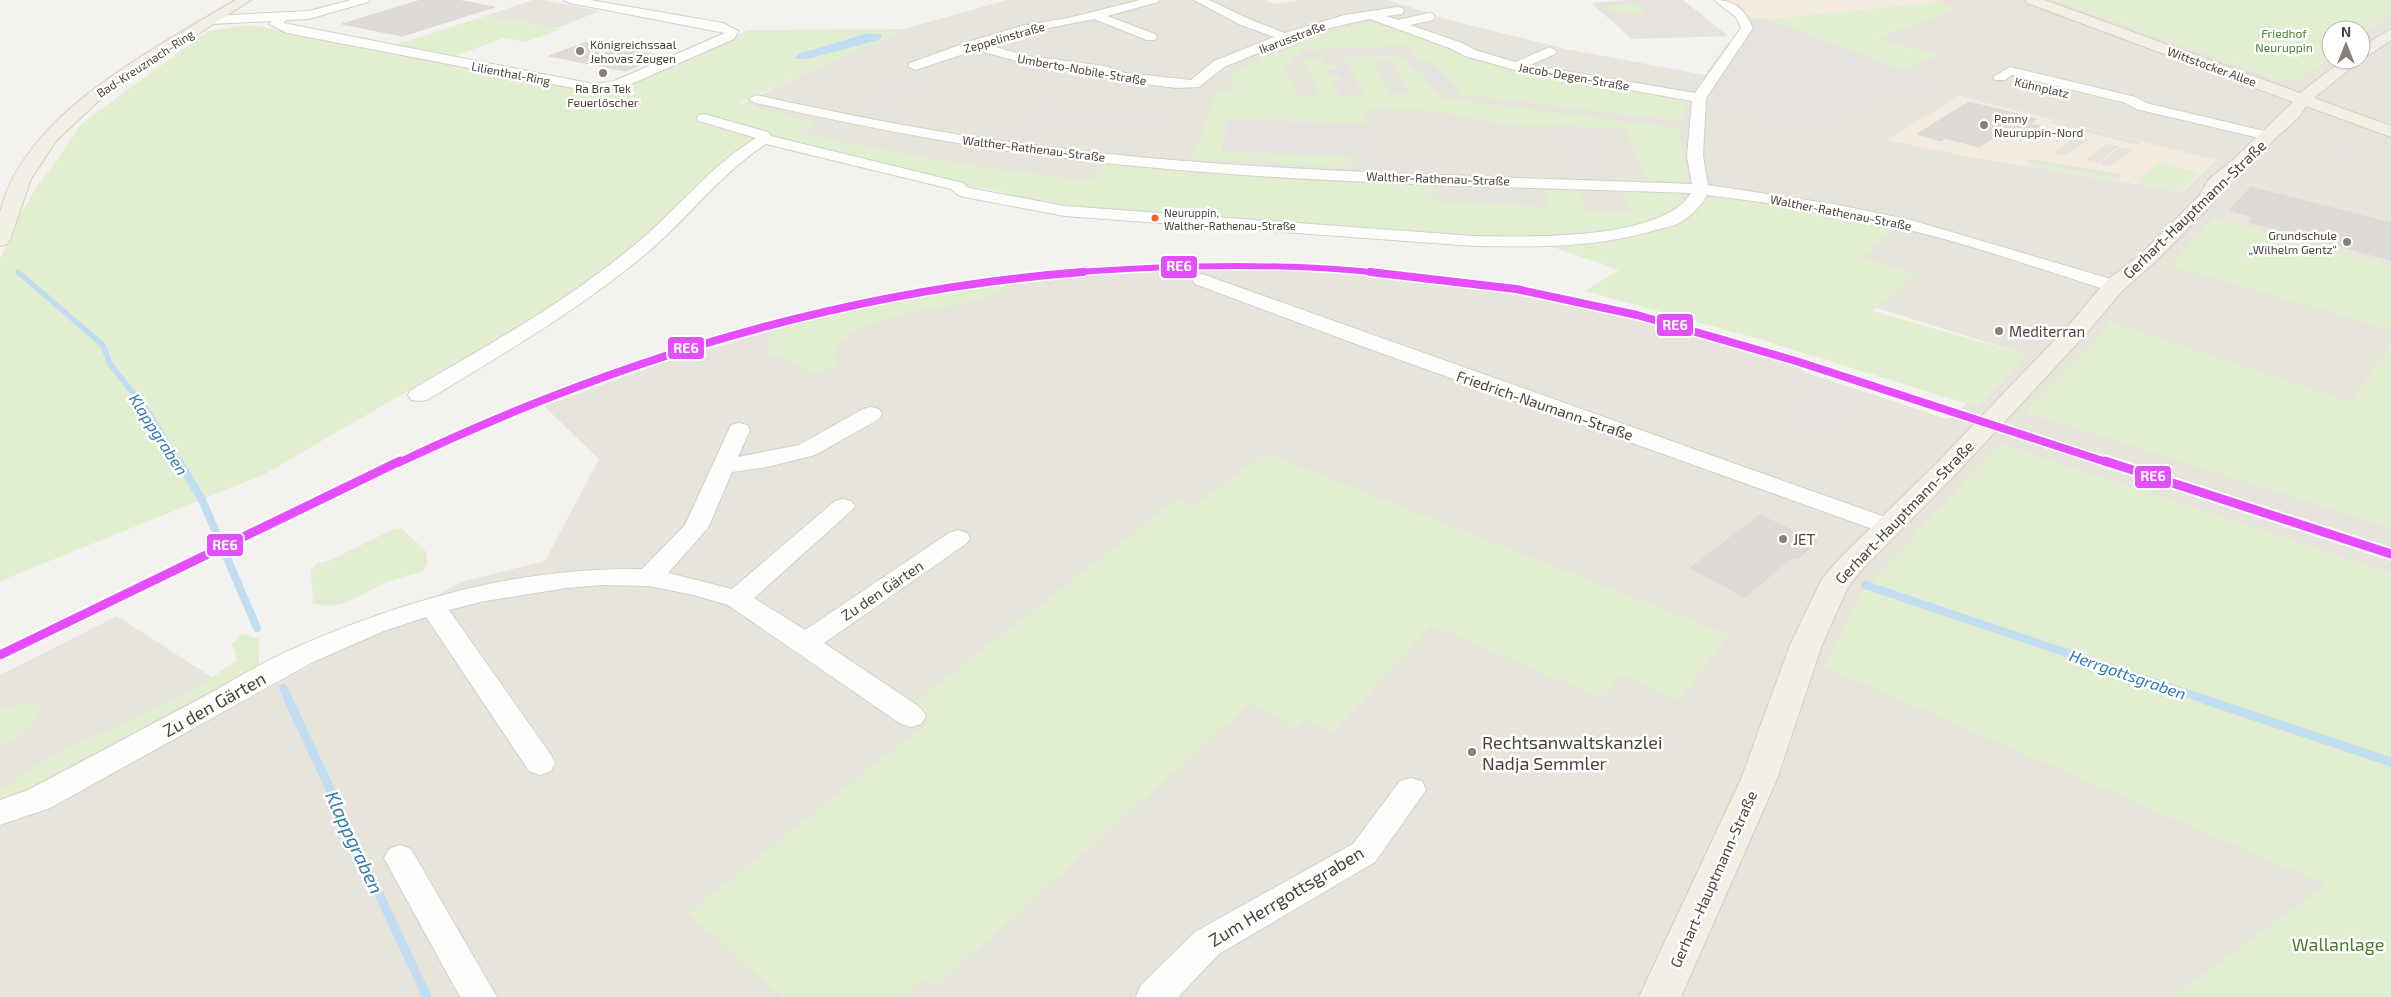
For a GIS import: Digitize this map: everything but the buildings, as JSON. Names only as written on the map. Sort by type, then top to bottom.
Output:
[{"type":"main road","name":"Bad-Kreuznach-Ring","points":[[0,240],[22,179],[49,138],[102,89],[244,0]]},
{"type":"main road","name":"Wittstocker Allee","points":[[2032,0],[2391,132]]},
{"type":"main road","points":[[2371,47],[2391,33]]},
{"type":"main road","name":"Gerhart-Hauptmann-Straße","points":[[1660,997],[1759,779],[1806,646],[1833,586],[1848,567],[1890,526],[2077,330],[2114,286],[2148,258],[2206,199],[2216,183],[2294,112],[2303,99],[2338,70]]},
{"type":"street","name":"Lilienthal-Ring","points":[[284,23],[364,0]]},
{"type":"street","name":"Lilienthal-Ring","points":[[211,20],[284,23],[594,88],[617,84],[730,36],[732,31],[723,27],[570,0]]},
{"type":"street","name":"Zeppelinstraße","points":[[916,66],[972,46],[1045,24],[1095,15],[1154,0]]},
{"type":"street","points":[[1200,0],[1245,22],[1286,38]]},
{"type":"street","points":[[419,395],[508,343],[589,290],[645,246],[727,163],[764,140],[957,186],[964,192],[1065,211],[1474,241],[1528,242],[1594,238],[1636,230],[1674,219],[1694,204],[1702,189],[1697,179],[1696,126],[1700,110],[1700,98],[1747,28],[1741,15],[1720,0]]},
{"type":"street","name":"Ikarusstraße","points":[[1194,84],[1219,64],[1320,24],[1398,11]]},
{"type":"street","points":[[1095,15],[1151,37]]},
{"type":"street","name":"Jacob-Degen-Straße","points":[[1371,15],[1394,25],[1457,46],[1470,53],[1516,66],[1700,98]]},
{"type":"street","points":[[1394,25],[1429,17]]},
{"type":"street","name":"Umberto-Nobile-Straße","points":[[972,46],[1028,60],[1104,70],[1122,78],[1194,84]]},
{"type":"street","points":[[1516,66],[1550,51]]},
{"type":"street","name":"Kühnplatz","points":[[2141,106],[2131,100],[2010,71],[2000,77],[2120,106],[2141,106],[2268,136]]},
{"type":"street","name":"Walther-Rathenau-Straße","points":[[756,99],[902,131],[1006,146],[1184,165],[1361,175],[1702,189],[1805,203],[1910,225],[2114,286]]},
{"type":"street","points":[[704,118],[763,135],[764,140]]},
{"type":"street","name":"Friedrich-Naumann-Straße","points":[[1202,280],[1363,340],[1890,526]]},
{"type":"street","points":[[724,466],[767,460],[807,450],[871,414]]},
{"type":"street","points":[[649,578],[696,528],[739,430]]},
{"type":"street","points":[[737,599],[844,506]]},
{"type":"street","name":"Zu den Gärten","points":[[805,643],[958,538]]},
{"type":"street","name":"Zu den Gärten","points":[[0,813],[39,799],[303,655],[375,626],[432,606],[479,593],[566,580],[604,577],[649,578],[696,587],[737,599],[911,716]]},
{"type":"street","points":[[432,606],[540,763]]},
{"type":"street","name":"Zum Herrgottsgraben","points":[[1154,997],[1207,943],[1364,853],[1411,790]]},
{"type":"street","points":[[400,858],[479,997]]},
{"type":"shaded area","points":[[533,0],[543,0],[600,11],[557,28],[485,16]]},
{"type":"shaded area","points":[[1007,0],[1266,0],[1273,4],[1302,0],[1388,0],[1453,21],[1566,49],[1705,75],[1724,48],[1746,24],[1743,17],[1762,17],[1905,70],[1937,55],[1876,39],[1954,9],[1934,0],[2056,0],[2278,80],[2299,80],[2321,63],[2321,70],[2371,70],[2371,29],[2391,14],[2391,997],[0,997],[0,675],[117,616],[247,700],[461,582],[545,561],[599,459],[544,406],[671,360],[815,319],[989,286],[1080,275],[1203,270],[1287,270],[1416,280],[1516,295],[1633,319],[1794,366],[1807,373],[1947,419],[2027,355],[1602,222],[923,168],[712,115],[744,103],[842,55],[908,28]]},
{"type":"shaded area","points":[[1627,0],[1683,0],[1728,36],[1632,39],[1591,3]]},
{"type":"shaded area","points":[[1723,0],[1934,0],[1939,2],[1767,19],[1743,17],[1739,9]]},
{"type":"shaded area","points":[[1767,19],[1907,72],[1903,74],[1947,84],[1915,95],[1896,90],[1814,129],[1709,110],[1705,106],[1707,98],[1752,28],[1751,22]]},
{"type":"shaded area","points":[[1405,46],[1411,53],[1304,57],[1300,50]]},
{"type":"shaded area","points":[[2073,53],[2153,71],[2148,74],[2068,56]]},
{"type":"shaded area","points":[[1343,58],[1364,95],[1340,96],[1337,89],[1348,88],[1336,88],[1333,81],[1343,80],[1340,76],[1330,76],[1327,70],[1336,69],[1333,64],[1325,65],[1322,59]]},
{"type":"shaded area","points":[[1428,60],[1462,92],[1438,93],[1421,73],[1406,62]]},
{"type":"shaded area","points":[[909,77],[934,81],[873,116],[847,111]]},
{"type":"shaded area","points":[[1959,96],[2216,160],[2183,192],[1965,156],[1886,140]]},
{"type":"shaded area","points":[[1042,104],[1179,117],[1167,130],[1056,119],[1035,140],[1003,136]]},
{"type":"shaded area","points":[[1228,119],[1365,124],[1364,157],[1221,151]]},
{"type":"shaded area","points":[[2054,120],[2141,142],[2137,145],[2050,123]]},
{"type":"shaded area","points":[[1552,126],[1580,127],[1599,177],[1569,176]]},
{"type":"shaded area","points":[[2078,136],[2090,139],[2065,156],[2054,153]]},
{"type":"shaded area","points":[[2321,138],[2375,150],[2380,153],[2352,158],[2329,151],[2334,146],[2306,141],[2319,140]]},
{"type":"shaded area","points":[[2107,144],[2119,146],[2097,163],[2085,160]]},
{"type":"shaded area","points":[[2121,147],[2133,150],[2111,166],[2099,163]]},
{"type":"shaded area","points":[[2029,159],[2120,174],[2120,178],[2028,162]]},
{"type":"shaded area","points":[[2341,176],[2356,179],[2339,199],[2325,195]]},
{"type":"shaded area","name":"Grundschule „Wilhelm Gentz“","points":[[2249,181],[2391,217],[2391,266],[2215,218]]},
{"type":"shaded area","points":[[1809,379],[1859,395],[1835,428],[1821,423],[1815,431],[1779,418]]},
{"type":"green space","name":"Friedhof Neuruppin","points":[[2056,0],[2391,0],[2391,14],[2371,29],[2371,20],[2321,20],[2321,63],[2299,80],[2278,80]]},
{"type":"green space","points":[[1939,2],[1955,9],[1876,39],[1937,55],[1905,70],[1767,19]]},
{"type":"green space","points":[[1635,3],[1647,13],[1618,15],[1608,6]]},
{"type":"green space","points":[[485,16],[562,29],[525,42],[504,38],[455,56],[396,45]]},
{"type":"green space","points":[[1376,21],[1431,42],[1454,47],[1450,49],[1511,67],[1588,83],[1592,80],[1688,99],[1691,104],[1685,104],[1683,118],[1672,120],[1450,93],[1461,91],[1419,61],[1405,46],[1301,51],[1303,54],[1291,55],[1295,62],[1284,63],[1299,97],[1320,96],[1302,58],[1329,57],[1323,59],[1334,64],[1336,69],[1327,70],[1330,76],[1340,76],[1348,89],[1337,89],[1340,96],[1363,95],[1343,57],[1397,56],[1421,73],[1441,98],[1678,128],[1688,178],[1683,186],[1649,184],[1625,129],[1500,124],[1438,111],[1366,108],[1365,124],[1228,119],[1222,151],[1353,156],[1354,168],[1192,159],[1217,91],[1234,92],[1239,83],[1225,82],[1243,66],[1314,40],[1332,31]],"holes":[[[1389,59],[1411,93],[1391,94],[1370,60]]]},
{"type":"green space","points":[[251,25],[588,91],[619,89],[748,30],[911,29],[861,48],[740,103],[818,123],[800,133],[945,161],[1091,181],[1105,161],[1431,181],[1433,201],[1548,207],[1543,184],[1576,186],[1587,211],[1630,212],[1622,191],[1680,193],[1685,203],[1663,218],[1632,227],[1554,236],[1475,237],[1065,206],[1002,195],[1002,192],[930,179],[755,136],[757,141],[630,254],[536,316],[263,475],[0,581],[0,259],[17,219],[39,183],[51,169],[81,124],[208,31]],"holes":[[[868,33],[881,35],[879,40],[807,59],[795,59],[798,54]]]},
{"type":"green space","points":[[2016,75],[2128,103],[2120,104],[2012,78]]},
{"type":"green space","points":[[2028,162],[2120,178],[2120,181],[2028,166]]},
{"type":"green space","points":[[2160,162],[2200,173],[2182,191],[2138,184],[2138,179],[2128,175],[2140,178]]},
{"type":"green space","points":[[1714,195],[1783,205],[1895,229],[1860,257],[1916,274],[1873,311],[2027,355],[1977,407],[1759,339],[1585,291],[1619,270],[1547,245],[1636,237],[1675,223]]},
{"type":"green space","points":[[2215,218],[2391,266],[2391,330],[2169,265]]},
{"type":"green space","points":[[1001,284],[1007,286],[989,296],[899,315],[862,328],[846,338],[833,352],[838,366],[820,372],[805,372],[794,361],[768,355],[766,344],[775,333],[803,322],[902,300]]},
{"type":"green space","points":[[2111,322],[2350,402],[2391,345],[2391,528],[2026,412]]},
{"type":"green space","name":"Wallanlage","points":[[2000,443],[2391,573],[2391,997],[2172,997],[2326,885],[1825,667],[1859,595]]},
{"type":"green space","points":[[1265,453],[1729,635],[1679,700],[1619,674],[1602,698],[1431,625],[1333,734],[1305,719],[1295,728],[1250,703],[937,986],[925,977],[904,997],[783,997],[688,913],[933,718],[912,704],[1176,500],[1195,506]]},
{"type":"green space","points":[[401,528],[425,550],[428,563],[422,572],[390,581],[341,604],[323,605],[313,603],[311,571],[316,564],[331,560],[394,529]]},
{"type":"green space","points":[[242,634],[259,639],[259,667],[50,784],[12,796],[0,795],[0,792],[21,775],[52,756],[189,693],[237,660],[232,644]]},
{"type":"green space","points":[[21,703],[40,705],[35,721],[26,731],[0,745],[0,710]]},
{"type":"water","points":[[868,33],[881,34],[882,37],[879,40],[807,59],[795,59],[798,54]]},
{"type":"waterway","name":"Klappgraben","points":[[18,272],[103,345],[110,364],[150,414],[179,463]]},
{"type":"waterway","name":"Klappgraben","points":[[179,461],[202,500],[257,628]]},
{"type":"waterway","name":"Herrgottsgraben","points":[[1865,585],[2207,700]]},
{"type":"waterway","name":"Klappgraben","points":[[283,688],[289,700]]},
{"type":"waterway","name":"Klappgraben","points":[[288,699],[427,997]]},
{"type":"waterway","name":"Herrgottsgraben","points":[[2203,699],[2391,762]]},
{"type":"transit line","name":"RE6","points":[[0,655],[440,443],[507,413],[609,373],[715,339],[822,311],[929,290],[1036,275],[1145,267],[1254,266],[1364,271],[1516,289],[1637,315],[1796,361],[2391,554]]},
{"type":"place","name":"Königreichssaal Jehovas Zeugen","points":[[580,51]]},
{"type":"place","name":"Ra Bra Tek Feuerlöscher","points":[[603,73]]},
{"type":"place","name":"Penny Neuruppin-Nord","points":[[1984,125]]},
{"type":"place","name":"Neuruppin, Walther-Rathenau-Straße","points":[[1155,218]]},
{"type":"place","name":"Grundschule „Wilhelm Gentz“","points":[[2347,242]]},
{"type":"place","name":"Mediterran","points":[[1999,331]]},
{"type":"place","name":"JET","points":[[1783,539]]},
{"type":"place","name":"Rechtsanwaltskanzlei Nadja Semmler","points":[[1472,752]]}]
